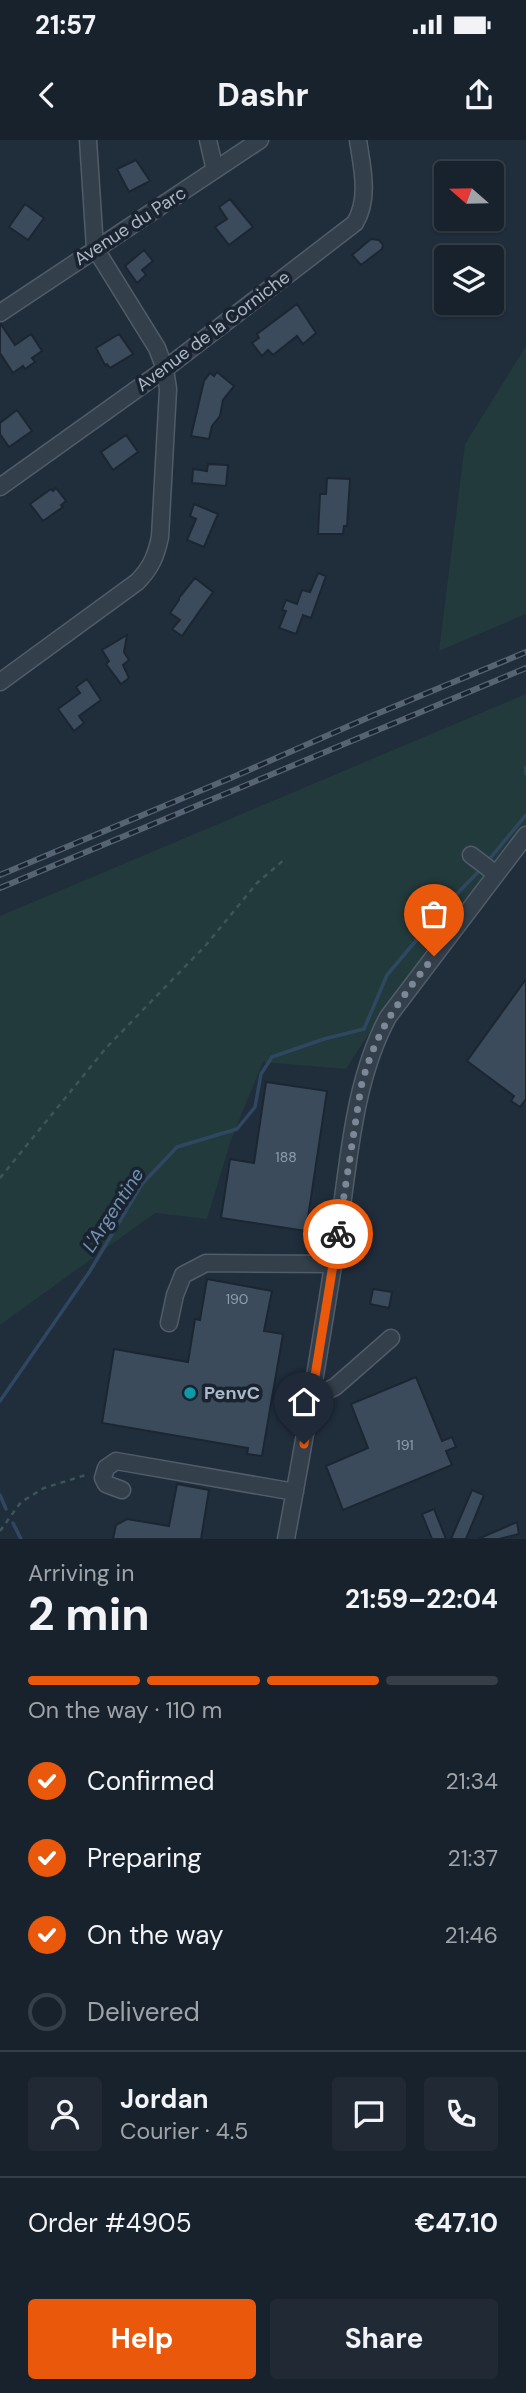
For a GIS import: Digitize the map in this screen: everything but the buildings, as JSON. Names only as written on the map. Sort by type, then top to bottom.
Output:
[{"type":"street","points":[[0,682],[138,582],[150,570],[160,537],[169,389],[157,348],[95,248],[88,140]]},
{"type":"street","points":[[208,140],[215,170]]},
{"type":"street","name":"Avenue du Parc","points":[[0,313],[260,140]]},
{"type":"street","name":"Avenue de la Corniche","points":[[0,487],[165,369],[355,223],[362,211],[364,195],[358,140]]},
{"type":"street","points":[[286,1539],[313,1397],[361,1087],[377,1037],[484,865],[526,835]]},
{"type":"street","points":[[169,1323],[183,1275],[206,1263],[333,1264]]},
{"type":"street","points":[[313,1397],[335,1387],[391,1338]]},
{"type":"street","points":[[122,1490],[106,1484],[103,1478],[111,1463],[121,1461],[295,1492]]},
{"type":"path","points":[[0,1178],[106,1048],[206,945],[257,883],[286,858]]},
{"type":"path","points":[[0,1531],[21,1502],[44,1488],[106,1468]]},
{"type":"green space","points":[[526,346],[526,614],[439,651],[465,444]]},
{"type":"green space","points":[[526,694],[526,827],[400,994],[392,998],[346,1069],[263,1062],[231,1140],[207,1219],[155,1213],[0,1325],[0,916]]},
{"type":"waterway","name":"L'Argentine","points":[[526,767],[526,774]]},
{"type":"waterway","name":"L'Argentine","points":[[487,862],[526,815]]},
{"type":"waterway","name":"L'Argentine","points":[[0,1401],[90,1271],[142,1184],[177,1147],[237,1129],[255,1107],[261,1074],[272,1057],[364,1029],[387,975],[447,904],[482,868]]},
{"type":"waterway","points":[[0,1495],[6,1509]]},
{"type":"waterway","points":[[13,1523],[21,1539]]},
{"type":"railway","points":[[0,875],[526,652]]},
{"type":"railway","points":[[0,888],[526,668]]},
{"type":"way so far","points":[[338,1234],[367,1064],[388,1017],[434,956]]},
{"type":"place","name":"PenvC","points":[[190,1393]]},
{"type":"route","points":[[304,1444],[338,1234]]}]
